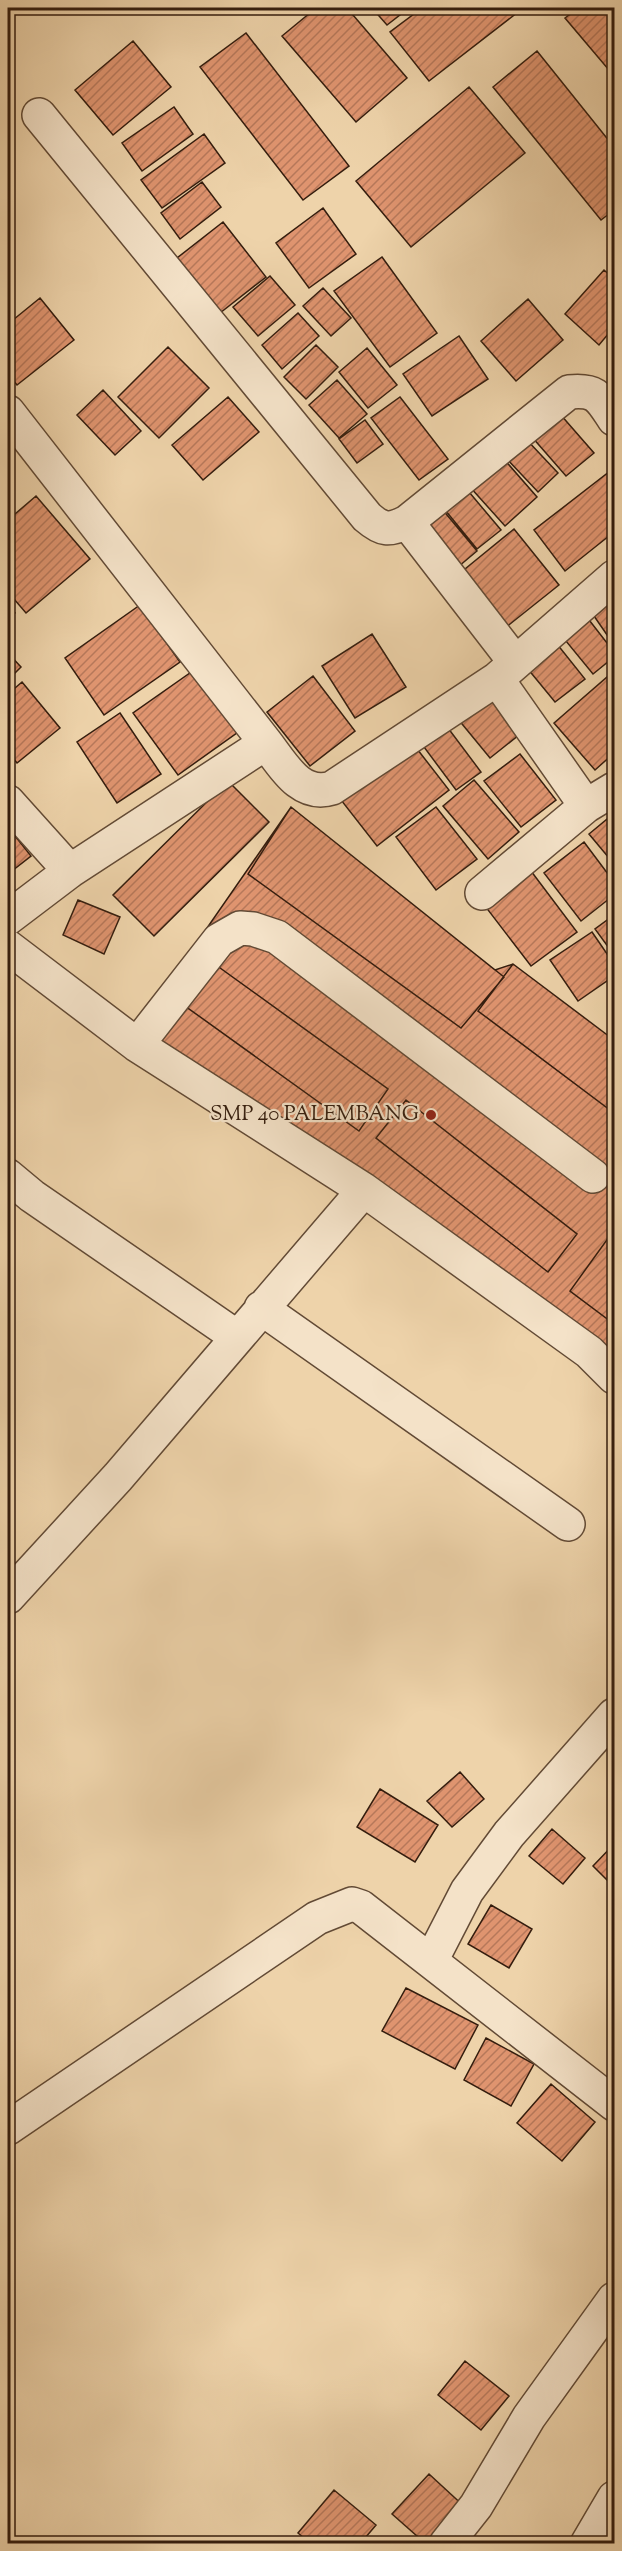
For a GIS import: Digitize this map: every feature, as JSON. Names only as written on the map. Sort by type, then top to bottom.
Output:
[{"type":"street","points":[[39,115],[367,517],[385,530],[396,528],[407,522],[569,392],[585,390],[599,396],[615,419]]},
{"type":"street","points":[[8,412],[266,743],[299,783],[306,788],[324,791],[342,782],[506,671],[615,577]]},
{"type":"street","points":[[407,522],[506,671],[586,806]]},
{"type":"street","points":[[8,918],[70,871],[266,743]]},
{"type":"street","points":[[482,893],[586,806],[615,789]]},
{"type":"street","points":[[8,802],[70,871]]},
{"type":"street","points":[[137,1045],[219,940],[240,928],[266,932],[277,937],[593,1176]]},
{"type":"street","points":[[8,947],[137,1045],[364,1190],[589,1352],[615,1377]]},
{"type":"street","points":[[8,1176],[33,1196],[237,1337]]},
{"type":"street","points":[[8,1598],[118,1476],[364,1190]]},
{"type":"street","points":[[261,1308],[568,1524]]},
{"type":"street","points":[[431,1961],[467,1892],[509,1834],[615,1715]]},
{"type":"street","points":[[8,2128],[316,1918],[352,1904],[361,1906],[615,2104]]},
{"type":"street","points":[[446,2544],[476,2506],[529,2417],[615,2299]]},
{"type":"street","points":[[587,2544],[615,2498]]},
{"type":"building","points":[[316,8],[347,8],[407,78],[356,122],[282,36]]},
{"type":"building","points":[[372,8],[409,8],[387,25]]},
{"type":"building","points":[[422,8],[522,9],[429,81],[390,32]]},
{"type":"building","points":[[578,8],[614,8],[614,76],[565,18]]},
{"type":"building","points":[[246,33],[349,166],[303,200],[200,67]]},
{"type":"building","points":[[133,41],[171,87],[113,135],[75,90]]},
{"type":"building","points":[[537,51],[614,147],[614,210],[601,220],[493,87]]},
{"type":"building","points":[[469,87],[525,153],[411,247],[356,181]]},
{"type":"building","points":[[174,107],[193,134],[142,171],[122,143]]},
{"type":"building","points":[[204,134],[225,163],[162,208],[141,180]]},
{"type":"building","points":[[202,182],[221,207],[180,239],[161,213]]},
{"type":"building","points":[[323,208],[356,254],[309,288],[276,243]]},
{"type":"building","points":[[223,222],[266,277],[220,313],[177,258]]},
{"type":"building","points":[[382,257],[437,333],[390,367],[334,291]]},
{"type":"building","points":[[604,270],[614,279],[614,327],[599,345],[565,314]]},
{"type":"building","points":[[270,276],[295,305],[258,336],[233,307]]},
{"type":"building","points":[[323,288],[351,318],[331,336],[303,306]]},
{"type":"building","points":[[40,298],[74,340],[17,385],[8,374],[8,324]]},
{"type":"building","points":[[528,299],[563,340],[516,381],[481,341]]},
{"type":"building","points":[[298,313],[319,336],[282,369],[262,345]]},
{"type":"building","points":[[459,336],[488,379],[432,416],[403,374]]},
{"type":"building","points":[[316,345],[338,367],[306,399],[284,377]]},
{"type":"building","points":[[168,347],[209,388],[159,438],[118,397]]},
{"type":"building","points":[[367,348],[397,385],[368,408],[339,372]]},
{"type":"building","points":[[337,380],[367,414],[339,438],[309,405]]},
{"type":"building","points":[[103,390],[141,431],[115,455],[77,415]]},
{"type":"building","points":[[228,397],[259,432],[203,480],[172,445]]},
{"type":"building","points":[[400,397],[448,459],[419,480],[371,418]]},
{"type":"building","points":[[560,414],[594,453],[566,476],[532,437]]},
{"type":"building","points":[[365,420],[383,444],[357,463],[339,439]]},
{"type":"building","points":[[525,438],[558,473],[538,492],[505,457]]},
{"type":"building","points":[[503,458],[537,497],[505,526],[470,487]]},
{"type":"building","points":[[614,468],[614,532],[565,571],[534,530]]},
{"type":"building","points":[[464,486],[501,530],[477,549],[441,505]]},
{"type":"building","points":[[36,496],[90,559],[26,613],[8,592],[8,520]]},
{"type":"building","points":[[437,503],[477,551],[452,572],[412,524]]},
{"type":"building","points":[[514,529],[559,585],[505,628],[460,573]]},
{"type":"building","points":[[614,583],[614,645],[585,603]]},
{"type":"building","points":[[8,604],[15,613],[8,619]]},
{"type":"building","points":[[140,605],[180,662],[104,715],[65,658]]},
{"type":"building","points":[[586,616],[614,652],[614,657],[593,674],[561,635]]},
{"type":"building","points":[[372,634],[406,687],[355,718],[322,666]]},
{"type":"building","points":[[553,639],[585,679],[555,702],[523,663]]},
{"type":"building","points":[[8,653],[21,667],[8,680]]},
{"type":"building","points":[[197,668],[241,730],[178,775],[133,713]]},
{"type":"building","points":[[614,671],[614,753],[595,770],[554,723]]},
{"type":"building","points":[[313,676],[355,731],[310,766],[267,712]]},
{"type":"building","points":[[22,682],[60,728],[17,763],[8,752],[8,694]]},
{"type":"building","points":[[497,688],[529,727],[490,758],[458,719]]},
{"type":"building","points":[[120,713],[161,774],[117,803],[77,742]]},
{"type":"building","points":[[445,724],[481,772],[456,790],[421,743]]},
{"type":"building","points":[[414,745],[449,790],[377,846],[341,800]]},
{"type":"building","points":[[520,754],[556,800],[521,827],[484,781]]},
{"type":"building","points":[[474,780],[519,832],[488,859],[443,806]]},
{"type":"building","points":[[228,781],[269,822],[154,936],[113,895]]},
{"type":"building","points":[[291,807],[504,977],[461,1028],[248,874]]},
{"type":"building","name":"SMP 40 PALEMBANG","points":[[291,807],[495,970],[513,964],[614,1040],[614,1377],[130,1039]]},
{"type":"building","points":[[436,807],[477,859],[436,890],[396,837]]},
{"type":"building","points":[[612,815],[614,819],[614,864],[589,834]]},
{"type":"building","points":[[8,827],[31,856],[8,874]]},
{"type":"building","points":[[584,842],[614,882],[614,895],[581,921],[544,873]]},
{"type":"building","points":[[531,871],[577,932],[531,966],[485,906]]},
{"type":"building","points":[[78,900],[120,917],[104,954],[63,935]]},
{"type":"building","points":[[614,915],[614,955],[595,929]]},
{"type":"building","points":[[592,932],[614,964],[614,976],[578,1001],[550,960]]},
{"type":"building","points":[[209,960],[388,1089],[359,1131],[178,1001]]},
{"type":"building","points":[[513,964],[614,1040],[614,1113],[478,1011]]},
{"type":"building","points":[[406,1100],[577,1234],[548,1272],[376,1138]]},
{"type":"building","points":[[614,1230],[614,1324],[570,1291]]},
{"type":"building","points":[[460,1772],[484,1799],[452,1827],[427,1801]]},
{"type":"building","points":[[380,1789],[438,1825],[415,1862],[357,1827]]},
{"type":"building","points":[[552,1829],[585,1858],[563,1884],[529,1856]]},
{"type":"building","points":[[614,1844],[614,1887],[593,1866]]},
{"type":"building","points":[[491,1905],[532,1929],[509,1968],[468,1944]]},
{"type":"building","points":[[406,1988],[478,2025],[455,2069],[382,2031]]},
{"type":"building","points":[[486,2038],[534,2064],[511,2106],[464,2080]]},
{"type":"building","points":[[551,2084],[595,2122],[562,2161],[517,2123]]},
{"type":"building","points":[[614,2343],[614,2357],[609,2354]]},
{"type":"building","points":[[465,2361],[509,2396],[481,2430],[438,2395]]},
{"type":"building","points":[[429,2474],[467,2509],[434,2544],[426,2544],[392,2514]]},
{"type":"building","points":[[334,2490],[376,2525],[360,2544],[311,2544],[298,2533]]},
{"type":"place","name":"SMP 40 PALEMBANG","points":[[431,1115]]}]
